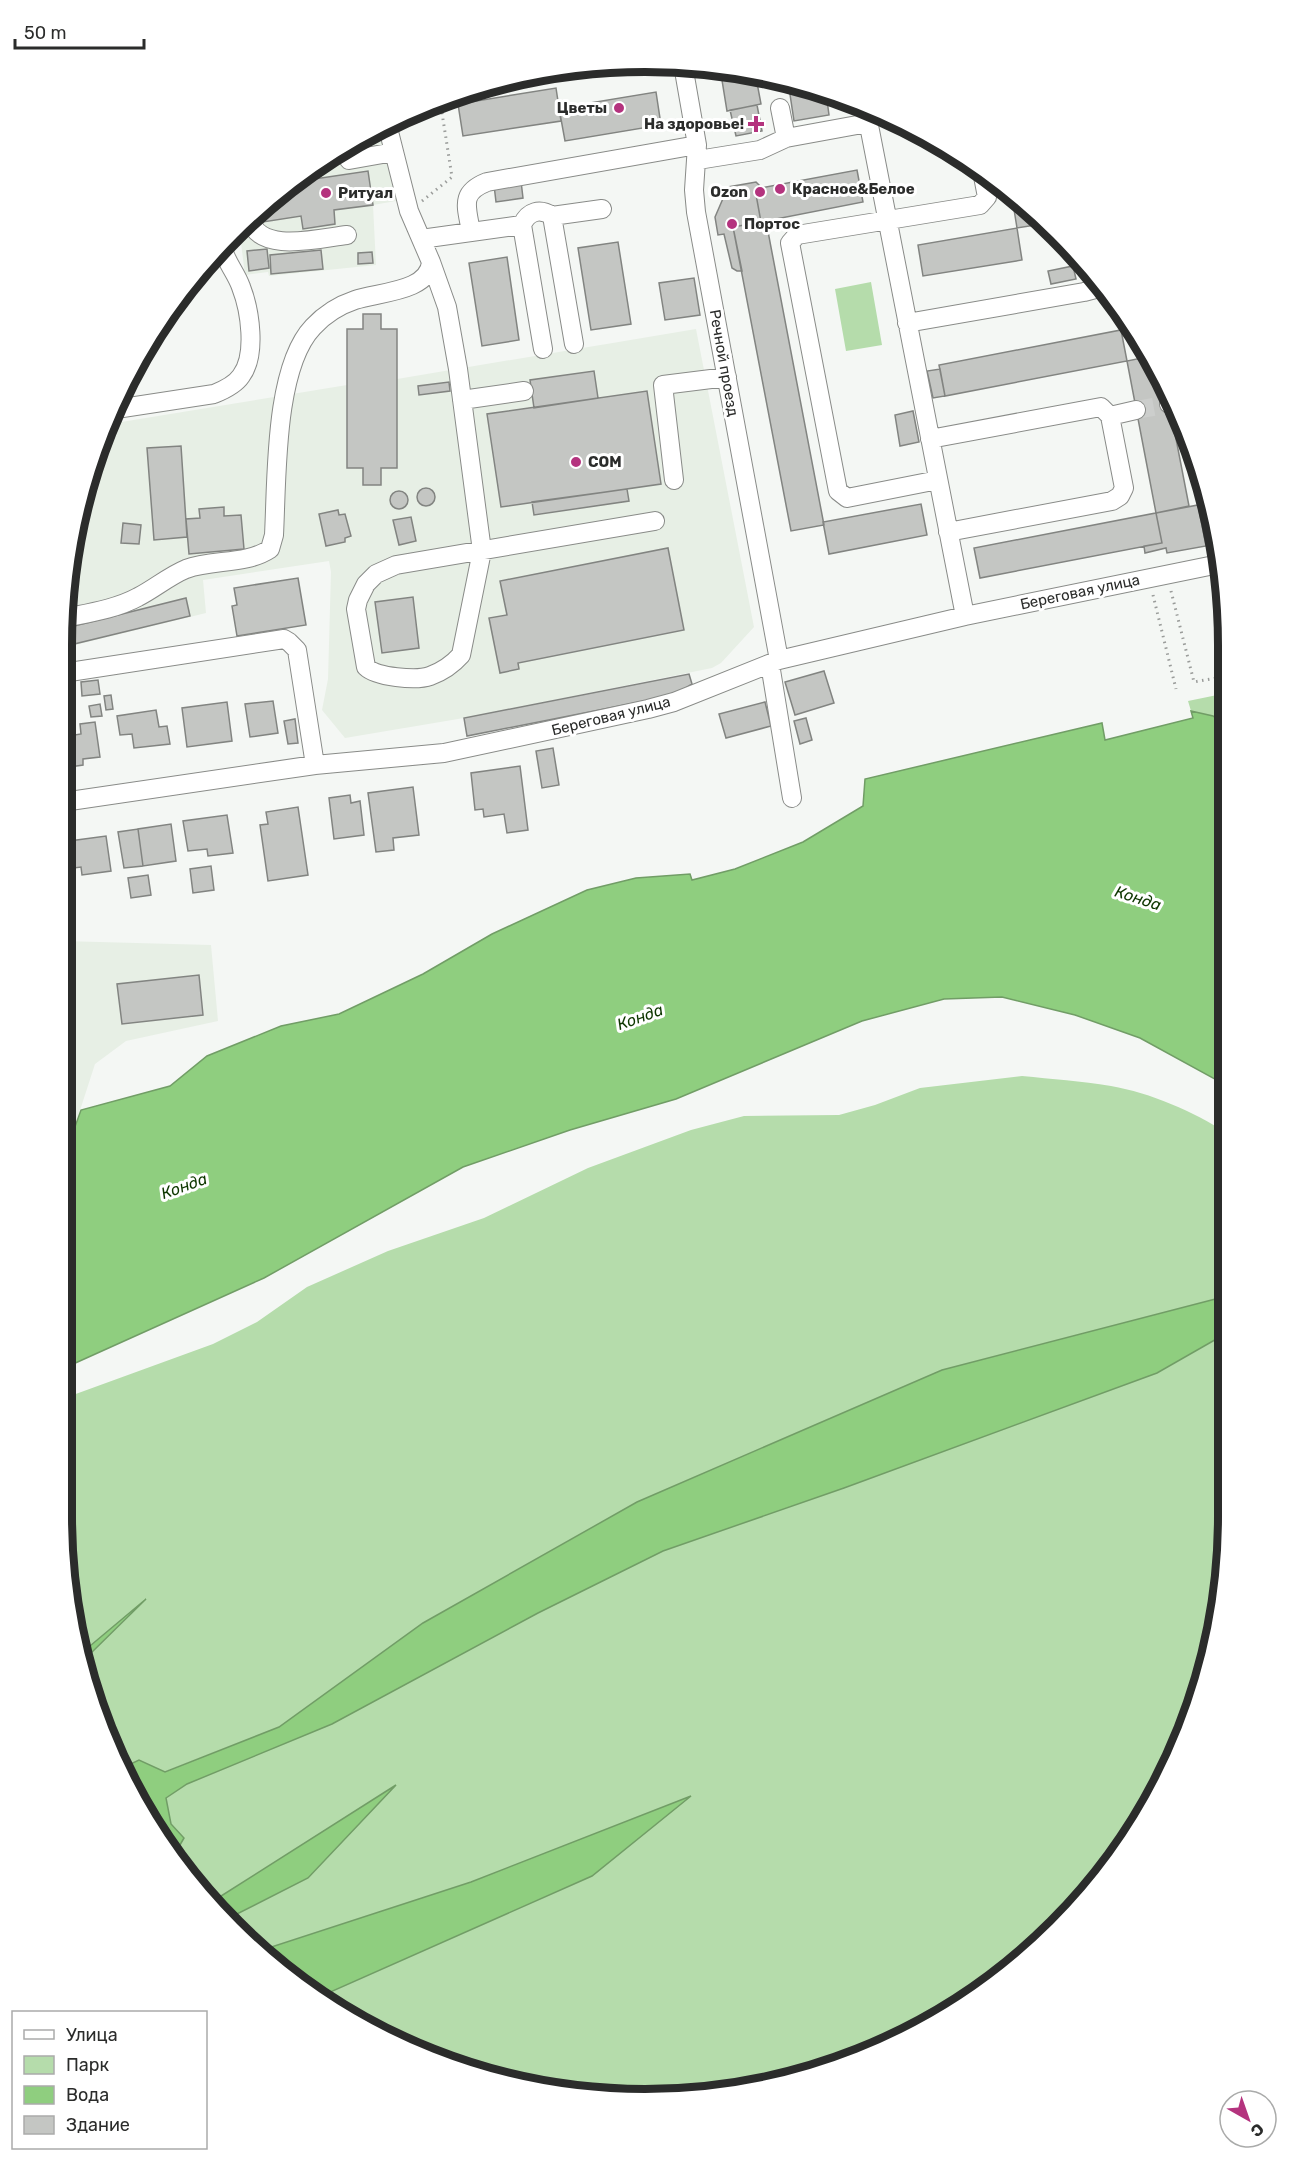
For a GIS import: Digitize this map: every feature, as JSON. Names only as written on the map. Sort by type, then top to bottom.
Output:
[{"type":"street","name":"Речной проезд","points":[[684,73],[697,153],[694,190],[696,212],[727,377],[775,662],[792,798]]},
{"type":"street","points":[[780,108],[786,138]]},
{"type":"street","points":[[471,232],[467,204],[469,193],[475,187],[487,182],[697,153],[760,150],[786,138],[862,115]]},
{"type":"street","points":[[868,118],[965,616]]},
{"type":"street","points":[[389,133],[409,211],[447,307],[483,551],[461,655],[453,663],[430,676],[419,678],[379,675],[366,667],[356,609],[366,584],[386,568],[396,566],[483,551],[655,521]]},
{"type":"street","points":[[349,160],[394,152]]},
{"type":"street","points":[[938,480],[847,498],[837,491],[790,243],[797,235],[980,205],[987,197],[984,183]]},
{"type":"street","points":[[543,350],[522,225],[528,216],[537,212],[552,216],[602,209]]},
{"type":"street","points":[[552,216],[574,344]]},
{"type":"street","points":[[421,239],[522,225]]},
{"type":"street","points":[[253,227],[258,235],[282,242],[347,235]]},
{"type":"street","points":[[124,408],[214,394],[230,387],[241,376],[247,364],[251,334],[244,295],[226,255]]},
{"type":"street","points":[[73,616],[121,605],[184,570],[260,556],[270,549],[274,535],[281,422],[290,372],[297,351],[312,327],[331,311],[354,300],[415,285],[427,276],[431,262]]},
{"type":"street","points":[[907,323],[1094,289]]},
{"type":"street","points":[[674,480],[663,385],[727,377]]},
{"type":"street","points":[[462,400],[524,391]]},
{"type":"street","points":[[930,439],[1101,407],[1110,416],[1124,488],[1120,496],[1112,501],[948,532]]},
{"type":"street","points":[[1110,416],[1136,410]]},
{"type":"street","name":"Береговая улица","points":[[72,801],[315,765],[444,753],[488,745],[648,710],[775,662],[965,616],[1212,565]]},
{"type":"street","points":[[72,672],[284,639],[297,650],[315,765]]},
{"type":"path","points":[[409,211],[452,177],[442,110]]},
{"type":"path","points":[[1168,575],[1194,682],[1218,678]]},
{"type":"path","points":[[1149,578],[1176,689]]},
{"type":"shaded area","points":[[382,137],[396,201],[373,205],[376,265],[269,276],[268,272],[245,275],[241,239],[296,190]]},
{"type":"shaded area","points":[[363,314],[381,314],[381,329],[397,379],[696,329],[754,627],[721,663],[712,668],[464,718],[345,738],[322,710],[328,679],[331,572],[329,561],[203,580],[206,613],[72,646],[73,608],[83,533],[102,461],[117,423],[347,385],[347,329],[363,329]]},
{"type":"shaded area","points":[[72,941],[211,945],[218,1021],[126,1041],[95,1064],[72,1135]]},
{"type":"green space","points":[[871,282],[882,345],[846,351],[835,289]]},
{"type":"green space","points":[[1218,695],[1218,720],[1213,716],[1191,711],[1188,701]]},
{"type":"green space","points":[[1022,1076],[1100,1084],[1156,1098],[1200,1117],[1218,1128],[1218,1298],[942,1370],[637,1502],[423,1623],[279,1727],[164,1772],[139,1760],[129,1765],[102,1700],[90,1654],[139,1606],[88,1648],[77,1591],[73,1553],[72,1395],[213,1344],[257,1322],[307,1287],[388,1251],[484,1218],[588,1168],[691,1130],[744,1116],[839,1115],[875,1105],[920,1088]]},
{"type":"green space","points":[[1218,1338],[1217,1553],[1207,1628],[1188,1700],[1159,1769],[1141,1802],[1100,1865],[1076,1894],[1023,1947],[994,1971],[932,2012],[898,2030],[829,2059],[757,2078],[682,2088],[608,2088],[533,2078],[461,2059],[392,2030],[328,1993],[592,1876],[688,1798],[471,1882],[268,1948],[234,1915],[308,1878],[393,1787],[218,1898],[178,1848],[184,1838],[171,1824],[166,1798],[187,1784],[663,1551],[844,1488],[1157,1373]]},
{"type":"water","name":"Конда","points":[[1191,711],[1213,716],[1218,720],[1218,1082],[1140,1038],[1075,1015],[1002,997],[944,999],[862,1021],[676,1099],[570,1130],[463,1167],[264,1278],[72,1364],[72,1135],[81,1110],[170,1086],[207,1056],[281,1026],[339,1014],[423,974],[492,934],[587,890],[636,878],[690,874],[692,880],[735,869],[803,842],[863,806],[865,779],[1102,723],[1105,740],[1193,718]]},
{"type":"water","points":[[1218,1298],[1218,1338],[1157,1373],[844,1488],[663,1551],[538,1613],[332,1724],[187,1784],[166,1798],[171,1824],[184,1838],[178,1848],[131,1769],[129,1765],[139,1760],[165,1772],[279,1727],[423,1623],[637,1502],[942,1370]]},
{"type":"water","points":[[146,1599],[90,1654],[88,1648]]},
{"type":"water","points":[[396,1785],[308,1878],[234,1915],[218,1898]]},
{"type":"water","points":[[691,1796],[592,1876],[328,1993],[296,1971],[268,1948],[471,1882]]},
{"type":"building","points":[[722,77],[757,83],[761,104],[727,111]]},
{"type":"building","points":[[556,88],[561,121],[463,136],[458,104]]},
{"type":"building","points":[[790,91],[827,101],[829,115],[794,121]]},
{"type":"building","points":[[656,92],[661,125],[565,141],[559,108]]},
{"type":"building","points":[[757,105],[762,131],[736,136],[730,110]]},
{"type":"building","points":[[857,170],[863,202],[761,222],[755,189]]},
{"type":"building","name":"Ритуал","points":[[368,171],[373,205],[334,210],[335,224],[303,229],[301,216],[263,222],[262,218],[267,214],[312,179]]},
{"type":"building","points":[[521,181],[523,198],[496,202],[494,185]]},
{"type":"building","name":"Портос","points":[[756,182],[762,188],[755,189],[761,222],[733,227],[742,271],[737,271],[732,268],[724,234],[718,235],[715,217],[728,187]]},
{"type":"building","points":[[1013,206],[1035,225],[1017,228]]},
{"type":"building","points":[[766,221],[824,525],[791,531],[733,227]]},
{"type":"building","points":[[1017,228],[1022,260],[923,276],[918,245]]},
{"type":"building","points":[[618,242],[631,324],[591,330],[578,248]]},
{"type":"building","points":[[267,249],[269,268],[249,271],[247,251]]},
{"type":"building","points":[[321,250],[323,269],[271,274],[270,255]]},
{"type":"building","points":[[372,252],[373,263],[358,264],[358,253]]},
{"type":"building","points":[[507,257],[519,340],[482,346],[469,263]]},
{"type":"building","points":[[1073,266],[1076,279],[1051,284],[1048,271]]},
{"type":"building","points":[[694,278],[700,315],[665,320],[659,283]]},
{"type":"building","points":[[363,314],[381,314],[381,329],[397,329],[397,468],[381,468],[381,485],[363,485],[363,468],[347,468],[347,329],[363,329]]},
{"type":"building","points":[[1121,330],[1127,361],[945,396],[939,365]]},
{"type":"building","points":[[1140,358],[1173,424],[1189,506],[1156,513],[1127,361]]},
{"type":"building","points":[[940,369],[945,396],[933,398],[927,371]]},
{"type":"building","points":[[594,371],[598,398],[534,408],[530,380]]},
{"type":"building","points":[[449,382],[450,391],[419,395],[418,386]]},
{"type":"building","name":"СОМ","points":[[647,391],[661,484],[501,507],[487,414]]},
{"type":"building","points":[[913,411],[919,442],[900,446],[895,415]]},
{"type":"building","points":[[181,446],[187,537],[154,540],[147,448]]},
{"type":"building","points":[[426,488],[432,491],[435,497],[432,503],[426,506],[420,503],[417,497],[420,491]]},
{"type":"building","points":[[627,489],[629,501],[534,515],[532,502]]},
{"type":"building","points":[[399,491],[405,494],[408,500],[405,506],[399,509],[393,506],[390,500],[393,494]]},
{"type":"building","points":[[921,504],[927,535],[829,554],[823,522]]},
{"type":"building","points":[[1198,505],[1206,546],[1167,553],[1166,548],[1145,553],[1144,546],[1162,543],[1156,513]]},
{"type":"building","points":[[224,507],[224,516],[241,515],[244,549],[189,554],[186,519],[200,518],[199,509]]},
{"type":"building","points":[[338,510],[339,515],[345,514],[351,536],[345,538],[345,542],[326,546],[319,514]]},
{"type":"building","points":[[1156,513],[1162,543],[980,578],[974,548]]},
{"type":"building","points":[[411,517],[416,541],[399,545],[393,520]]},
{"type":"building","points":[[123,523],[141,525],[139,544],[121,543]]},
{"type":"building","points":[[668,548],[684,630],[518,663],[519,669],[500,673],[489,618],[507,615],[500,581]]},
{"type":"building","points":[[298,578],[306,625],[237,636],[232,606],[237,605],[234,588]]},
{"type":"building","points":[[413,597],[419,648],[382,653],[375,602]]},
{"type":"building","points":[[186,598],[190,616],[72,645],[73,626]]},
{"type":"building","points":[[824,671],[834,703],[795,715],[785,682]]},
{"type":"building","points":[[689,674],[692,684],[675,695],[467,736],[464,718]]},
{"type":"building","points":[[98,680],[100,694],[82,696],[81,682]]},
{"type":"building","points":[[111,695],[113,709],[106,710],[104,696]]},
{"type":"building","points":[[273,701],[278,733],[250,737],[245,704]]},
{"type":"building","points":[[227,702],[232,741],[187,747],[182,708]]},
{"type":"building","points":[[765,702],[771,726],[726,738],[719,714]]},
{"type":"building","points":[[100,704],[102,716],[91,717],[89,706]]},
{"type":"building","points":[[156,710],[159,727],[167,726],[170,744],[134,748],[132,734],[120,735],[117,716]]},
{"type":"building","points":[[806,718],[812,740],[800,744],[794,721]]},
{"type":"building","points":[[295,719],[298,743],[288,744],[284,721]]},
{"type":"building","points":[[95,722],[100,757],[83,759],[83,765],[72,767],[72,736],[81,734],[80,724]]},
{"type":"building","points":[[553,748],[559,785],[542,788],[536,751]]},
{"type":"building","points":[[520,766],[528,830],[507,833],[504,814],[484,817],[483,809],[475,810],[471,773]]},
{"type":"building","points":[[413,787],[419,835],[393,838],[394,850],[376,852],[368,793]]},
{"type":"building","points":[[350,795],[351,803],[360,801],[364,835],[334,839],[329,798]]},
{"type":"building","points":[[298,807],[308,875],[268,881],[260,825],[268,824],[266,812]]},
{"type":"building","points":[[227,815],[233,853],[208,856],[207,849],[188,851],[183,821]]},
{"type":"building","points":[[171,824],[176,861],[143,866],[138,829]]},
{"type":"building","points":[[138,829],[143,866],[124,868],[118,832]]},
{"type":"building","points":[[106,836],[111,871],[82,875],[81,867],[72,868],[72,841]]},
{"type":"building","points":[[211,866],[214,890],[193,893],[190,869]]},
{"type":"building","points":[[148,875],[151,895],[131,898],[128,878]]},
{"type":"building","points":[[199,975],[203,1015],[122,1024],[117,984]]},
{"type":"tunnel","points":[[1136,410],[1165,405]]},
{"type":"place","name":"Цветы","points":[[619,108]]},
{"type":"place","name":"На здоровье!","points":[[756,124]]},
{"type":"place","name":"Красное&Белое","points":[[780,189]]},
{"type":"place","name":"Ozon","points":[[760,192]]},
{"type":"place","name":"Ритуал","points":[[326,193]]},
{"type":"place","name":"Портос","points":[[732,224]]},
{"type":"place","name":"СОМ","points":[[576,462]]}]
